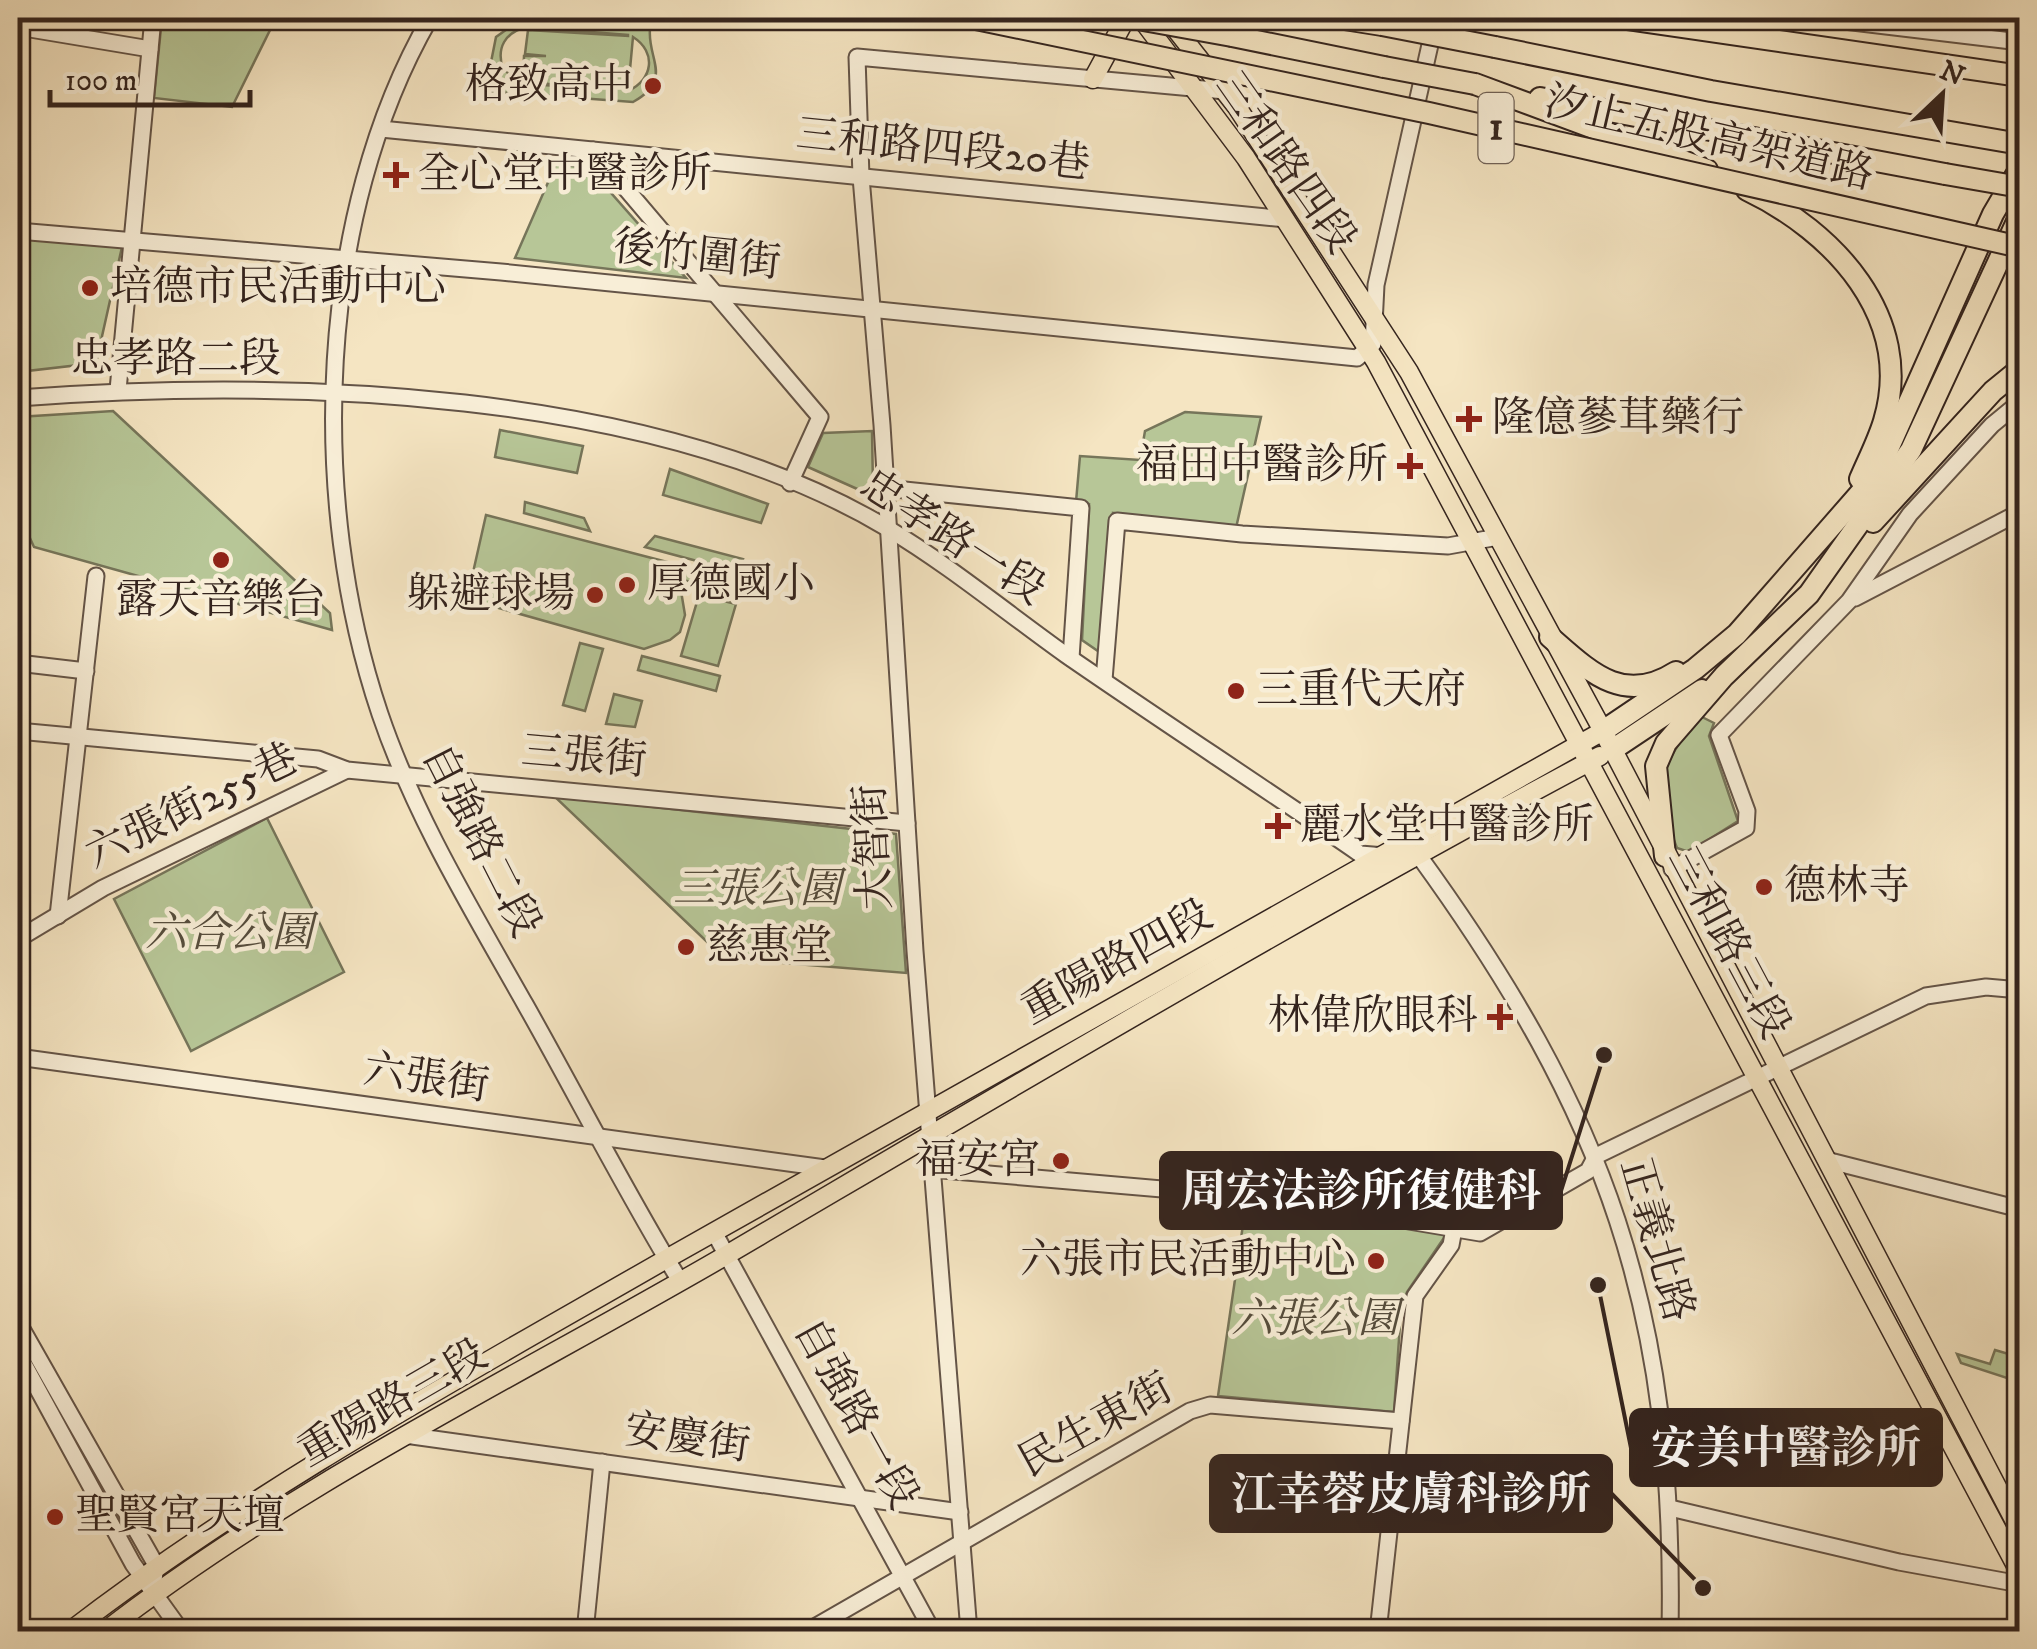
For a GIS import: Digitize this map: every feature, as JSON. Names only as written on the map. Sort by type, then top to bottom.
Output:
[{"type":"highway","name":"汐止五股高架道路","points":[[972,18],[1410,108],[2020,247]]},
{"type":"highway","name":"1","points":[[1129,18],[2020,187]]},
{"type":"highway","name":"1","points":[[1338,18],[1711,91],[2020,144]]},
{"type":"highway","points":[[1621,18],[2020,76]]},
{"type":"highway","points":[[1475,84],[1702,168],[1768,200],[1829,244],[1857,276],[1876,308],[1886,338],[1889,392],[1884,420],[1848,506]]},
{"type":"highway","points":[[1607,740],[1737,634],[1876,474],[1993,214],[2020,168]]},
{"type":"highway","points":[[1809,594],[1910,450],[2020,215]]},
{"type":"highway","points":[[1668,863],[1656,766],[1666,743],[1724,676],[1809,594],[1970,415],[2020,369]]},
{"type":"highway","points":[[1550,636],[1596,678],[1620,688],[1666,678],[1737,634]]},
{"type":"highway","points":[[1607,740],[1724,676]]},
{"type":"main road","points":[[1093,79],[1129,18]]},
{"type":"main road","name":"三和路四段","points":[[1141,18],[1286,219],[1367,351]]},
{"type":"main road","name":"三和路四段","points":[[1168,18],[1224,91],[1374,313]]},
{"type":"main road","name":"三和路三段","points":[[1374,313],[1607,740],[2020,1531]]},
{"type":"main road","name":"三和路三段","points":[[1367,351],[1476,542],[2020,1573]]},
{"type":"main road","name":"重陽路四段","points":[[667,1259],[927,1108],[1581,743],[1607,740]]},
{"type":"main road","name":"重陽路四段","points":[[728,1254],[929,1134],[1591,761],[1607,740]]},
{"type":"main road","name":"重陽路三段","points":[[104,1632],[238,1535],[404,1435],[728,1254]]},
{"type":"main road","name":"重陽路三段","points":[[69,1632],[148,1571],[358,1436],[667,1259]]},
{"type":"street","points":[[118,390],[153,18]]},
{"type":"street","name":"自強路二段","points":[[430,18],[381,129],[348,258],[336,395],[342,544],[359,640],[402,775],[420,815],[680,1280]]},
{"type":"street","points":[[1367,351],[1373,344],[1376,286],[1436,18]]},
{"type":"street","points":[[1819,18],[1875,21],[2020,42]]},
{"type":"street","points":[[18,27],[150,49]]},
{"type":"street","name":"大智街","points":[[969,1632],[931,1170],[860,178],[856,58],[1093,79]]},
{"type":"street","points":[[1093,79],[1224,91]]},
{"type":"street","name":"三和路四段20巷","points":[[381,129],[1286,219]]},
{"type":"street","points":[[593,150],[820,417],[790,483]]},
{"type":"street","name":"後竹圍街","points":[[18,231],[714,292],[1357,358],[1367,351]]},
{"type":"street","name":"忠孝路二段","points":[[18,398],[118,390],[336,395]]},
{"type":"street","name":"忠孝路一段","points":[[336,395],[543,411],[723,456],[790,483],[887,528],[1360,854],[1419,856]]},
{"type":"street","points":[[1668,863],[1746,828],[1747,811],[1719,735],[1850,601],[1910,514],[1992,424],[2020,402]]},
{"type":"street","points":[[885,488],[1081,508],[1071,658]]},
{"type":"street","points":[[1850,601],[2020,512]]},
{"type":"street","points":[[1104,680],[1117,521],[1448,546],[1498,537]]},
{"type":"street","points":[[58,916],[96,576]]},
{"type":"street","points":[[18,663],[86,671]]},
{"type":"street","name":"三張街","points":[[18,731],[318,759],[347,770],[907,824]]},
{"type":"street","name":"六張街255巷","points":[[18,939],[133,872],[347,770]]},
{"type":"street","name":"正義北路","points":[[1419,856],[1512,988],[1596,1156],[1628,1246],[1648,1326],[1665,1433],[1670,1508],[1670,1632]]},
{"type":"street","points":[[931,1170],[1278,1199],[1480,1233],[1588,1171],[1596,1156],[1926,996],[1986,987],[2020,990]]},
{"type":"street","name":"六張街","points":[[18,1057],[825,1168]]},
{"type":"street","points":[[1826,1160],[2020,1210]]},
{"type":"street","points":[[1378,1632],[1415,1296],[1451,1245],[1454,1229]]},
{"type":"street","name":"自強路一段","points":[[714,1232],[933,1632]]},
{"type":"street","points":[[18,1322],[148,1571],[153,1594],[182,1632]]},
{"type":"street","points":[[18,1353],[148,1571]]},
{"type":"street","name":"民生東街","points":[[806,1632],[1190,1411],[1210,1405],[1401,1421]]},
{"type":"street","name":"安慶街","points":[[404,1435],[960,1512]]},
{"type":"street","points":[[585,1632],[602,1462]]},
{"type":"street","points":[[1670,1508],[1900,1562],[2020,1584]]},
{"type":"green space","points":[[162,18],[266,21],[271,28],[232,107],[154,98]]},
{"type":"green space","points":[[520,20],[650,29],[656,77],[653,85],[633,102],[484,91],[485,82],[502,82],[491,62],[496,37]],"holes":[[[527,27],[628,35],[628,36],[528,30],[525,54],[546,56],[524,56],[523,82],[600,88],[522,84],[503,69],[501,54],[508,37]],[[633,37],[646,50],[649,66],[643,80],[628,91]]]},
{"type":"green space","points":[[556,164],[589,168],[686,278],[515,258]]},
{"type":"green space","points":[[18,237],[122,247],[96,363],[18,372]]},
{"type":"green space","points":[[113,411],[330,613],[332,630],[34,547],[18,512],[18,417]]},
{"type":"green space","points":[[1185,412],[1261,417],[1236,528],[1113,513],[1105,656],[1082,640],[1089,504],[1076,502],[1080,456],[1140,460],[1145,431]]},
{"type":"green space","points":[[500,430],[583,446],[577,473],[495,457]]},
{"type":"green space","points":[[872,431],[873,487],[864,492],[808,467],[823,433]]},
{"type":"green space","points":[[670,469],[768,504],[761,523],[663,495]]},
{"type":"green space","points":[[525,502],[584,518],[590,531],[524,513]]},
{"type":"green space","points":[[486,515],[725,577],[722,590],[679,579],[685,615],[680,632],[644,649],[467,599]]},
{"type":"green space","points":[[655,536],[743,559],[738,572],[645,547]]},
{"type":"green space","points":[[699,595],[736,604],[718,666],[681,656]]},
{"type":"green space","points":[[580,643],[603,649],[585,711],[563,705]]},
{"type":"green space","points":[[642,656],[720,676],[716,691],[638,670]]},
{"type":"green space","points":[[614,694],[642,701],[635,727],[606,724]]},
{"type":"green space","points":[[1702,717],[1714,723],[1709,736],[1738,821],[1689,852],[1677,848],[1670,827],[1664,777],[1676,747]]},
{"type":"green space","name":"三張公園","points":[[554,796],[896,834],[906,973],[724,958]]},
{"type":"green space","name":"六合公園","points":[[267,818],[344,972],[191,1051],[114,899]]},
{"type":"green space","name":"六張公園","points":[[1252,1206],[1338,1214],[1448,1232],[1407,1292],[1401,1310],[1394,1412],[1218,1396],[1245,1211]]},
{"type":"green space","points":[[1995,1350],[2019,1357],[2013,1380],[1961,1363],[1957,1354],[1990,1364]]},
{"type":"place","name":"格致高中","points":[[653,86]]},
{"type":"place","name":"全心堂中醫診所","points":[[396,175]]},
{"type":"place","name":"培德市民活動中心","points":[[90,288]]},
{"type":"place","name":"隆億蔘茸藥行","points":[[1469,419]]},
{"type":"place","name":"福田中醫診所","points":[[1410,466]]},
{"type":"place","name":"露天音樂台","points":[[221,560]]},
{"type":"place","name":"厚德國小","points":[[627,585]]},
{"type":"place","name":"躲避球場","points":[[595,595]]},
{"type":"place","name":"三重代天府","points":[[1236,691]]},
{"type":"place","name":"麗水堂中醫診所","points":[[1278,826]]},
{"type":"place","name":"德林寺","points":[[1764,887]]},
{"type":"place","name":"慈惠堂","points":[[686,947]]},
{"type":"place","name":"林偉欣眼科","points":[[1500,1017]]},
{"type":"place","name":"周宏法診所復健科","points":[[1604,1055]]},
{"type":"place","name":"福安宮","points":[[1061,1161]]},
{"type":"place","name":"六張市民活動中心","points":[[1376,1261]]},
{"type":"place","name":"安美中醫診所","points":[[1598,1285]]},
{"type":"place","name":"聖賢宮天壇","points":[[55,1517]]},
{"type":"place","name":"江幸蓉皮膚科診所","points":[[1703,1588]]}]
